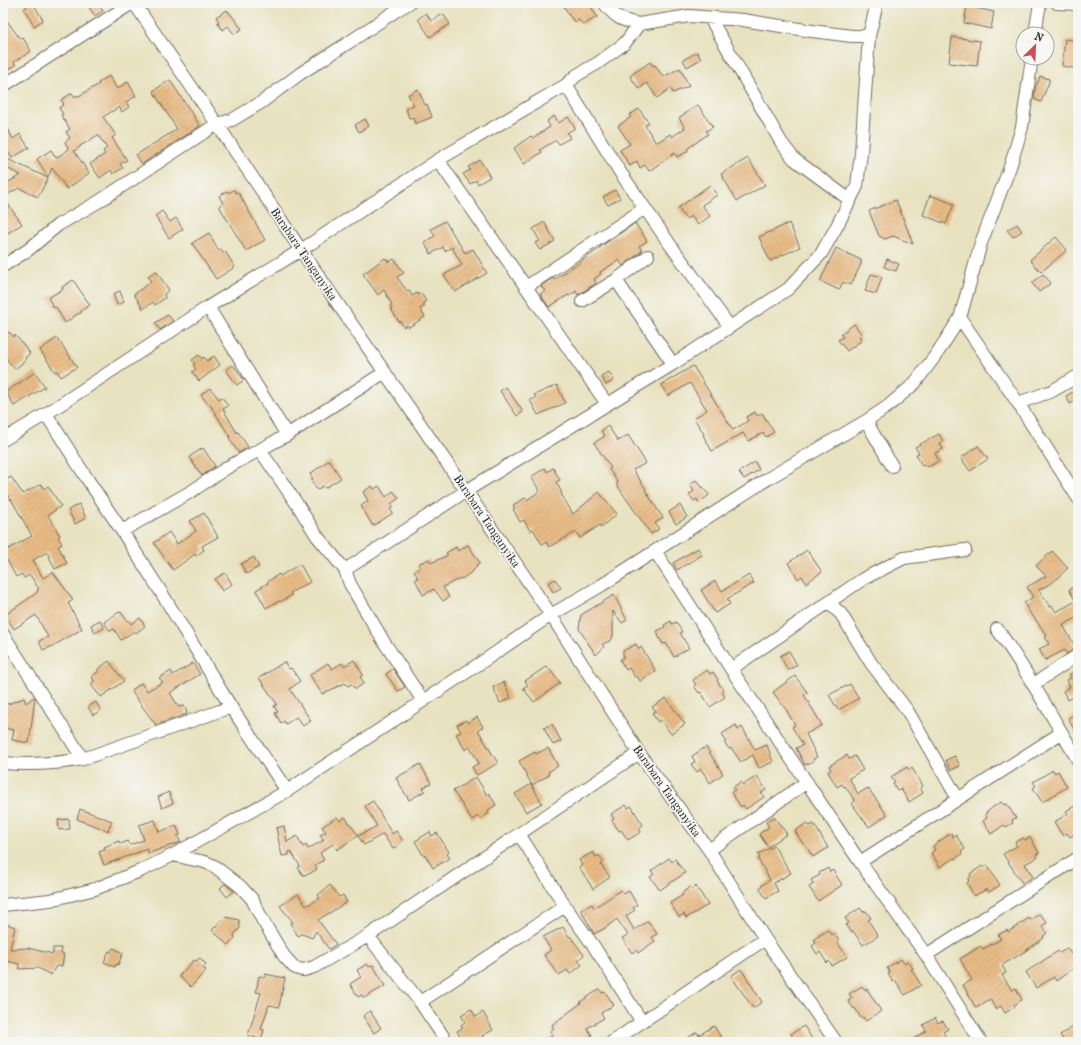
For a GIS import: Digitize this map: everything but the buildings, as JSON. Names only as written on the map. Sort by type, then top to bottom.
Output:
[{"type":"street","points":[[3,86],[133,3]]},
{"type":"street","name":"Barabara Tanganyika","points":[[133,3],[551,615],[639,753],[709,850],[765,939],[836,1042]]},
{"type":"street","points":[[3,266],[28,250],[58,225],[98,202],[217,124],[232,120],[262,102],[300,73],[409,3]]},
{"type":"street","points":[[604,3],[614,15],[623,20],[639,24],[689,16],[743,20],[820,32],[852,36],[869,36]]},
{"type":"street","points":[[345,570],[466,491],[673,364],[788,289],[821,254],[857,186],[861,153],[869,36],[877,3]]},
{"type":"street","points":[[1037,26],[1040,3]]},
{"type":"street","points":[[1057,3],[1078,4]]},
{"type":"street","points":[[710,18],[781,142],[794,159],[850,200]]},
{"type":"street","points":[[3,440],[46,414],[208,307],[301,250],[438,160],[566,85],[577,75],[598,63],[625,43],[639,24]]},
{"type":"street","points":[[3,905],[50,900],[95,889],[140,871],[173,855],[287,791],[551,615],[602,585],[769,478],[887,408],[914,384],[936,355],[960,318],[981,243],[1010,167],[1022,127],[1031,66]]},
{"type":"street","points":[[566,85],[620,172],[668,243],[730,327]]},
{"type":"street","points":[[438,160],[607,404]]},
{"type":"street","points":[[526,287],[645,208]]},
{"type":"street","points":[[582,301],[616,280],[648,256]]},
{"type":"street","points":[[616,280],[673,364]]},
{"type":"street","points":[[208,307],[287,435]]},
{"type":"street","points":[[960,318],[1018,403],[1078,498]]},
{"type":"street","points":[[122,531],[192,491],[228,467],[287,435],[385,372]]},
{"type":"street","points":[[1018,403],[1052,391],[1078,376]]},
{"type":"street","points":[[46,414],[161,592],[231,707],[287,791]]},
{"type":"street","points":[[866,421],[892,466]]},
{"type":"street","points":[[260,450],[297,504],[316,536],[345,570],[350,584],[384,642],[423,700]]},
{"type":"street","points":[[731,669],[863,579],[904,558],[965,550]]},
{"type":"street","points":[[655,551],[731,669],[860,862],[926,955],[981,1042]]},
{"type":"street","points":[[829,603],[841,614],[871,663],[907,710],[958,799]]},
{"type":"street","points":[[997,629],[1034,684],[1078,760]]},
{"type":"street","points":[[3,634],[83,759]]},
{"type":"street","points":[[1034,684],[1078,655]]},
{"type":"street","points":[[3,763],[27,765],[64,763],[83,759],[231,707]]},
{"type":"street","points":[[860,862],[1062,733]]},
{"type":"street","points":[[173,855],[205,862],[214,866],[240,886],[252,899],[284,956],[298,970],[314,968],[368,936],[639,753]]},
{"type":"street","points":[[709,850],[807,782]]},
{"type":"street","points":[[519,834],[642,1022]]},
{"type":"street","points":[[926,955],[1078,858]]},
{"type":"street","points":[[420,1002],[565,906]]},
{"type":"street","points":[[368,936],[420,1002],[447,1042]]},
{"type":"street","points":[[612,1042],[765,939]]}]
